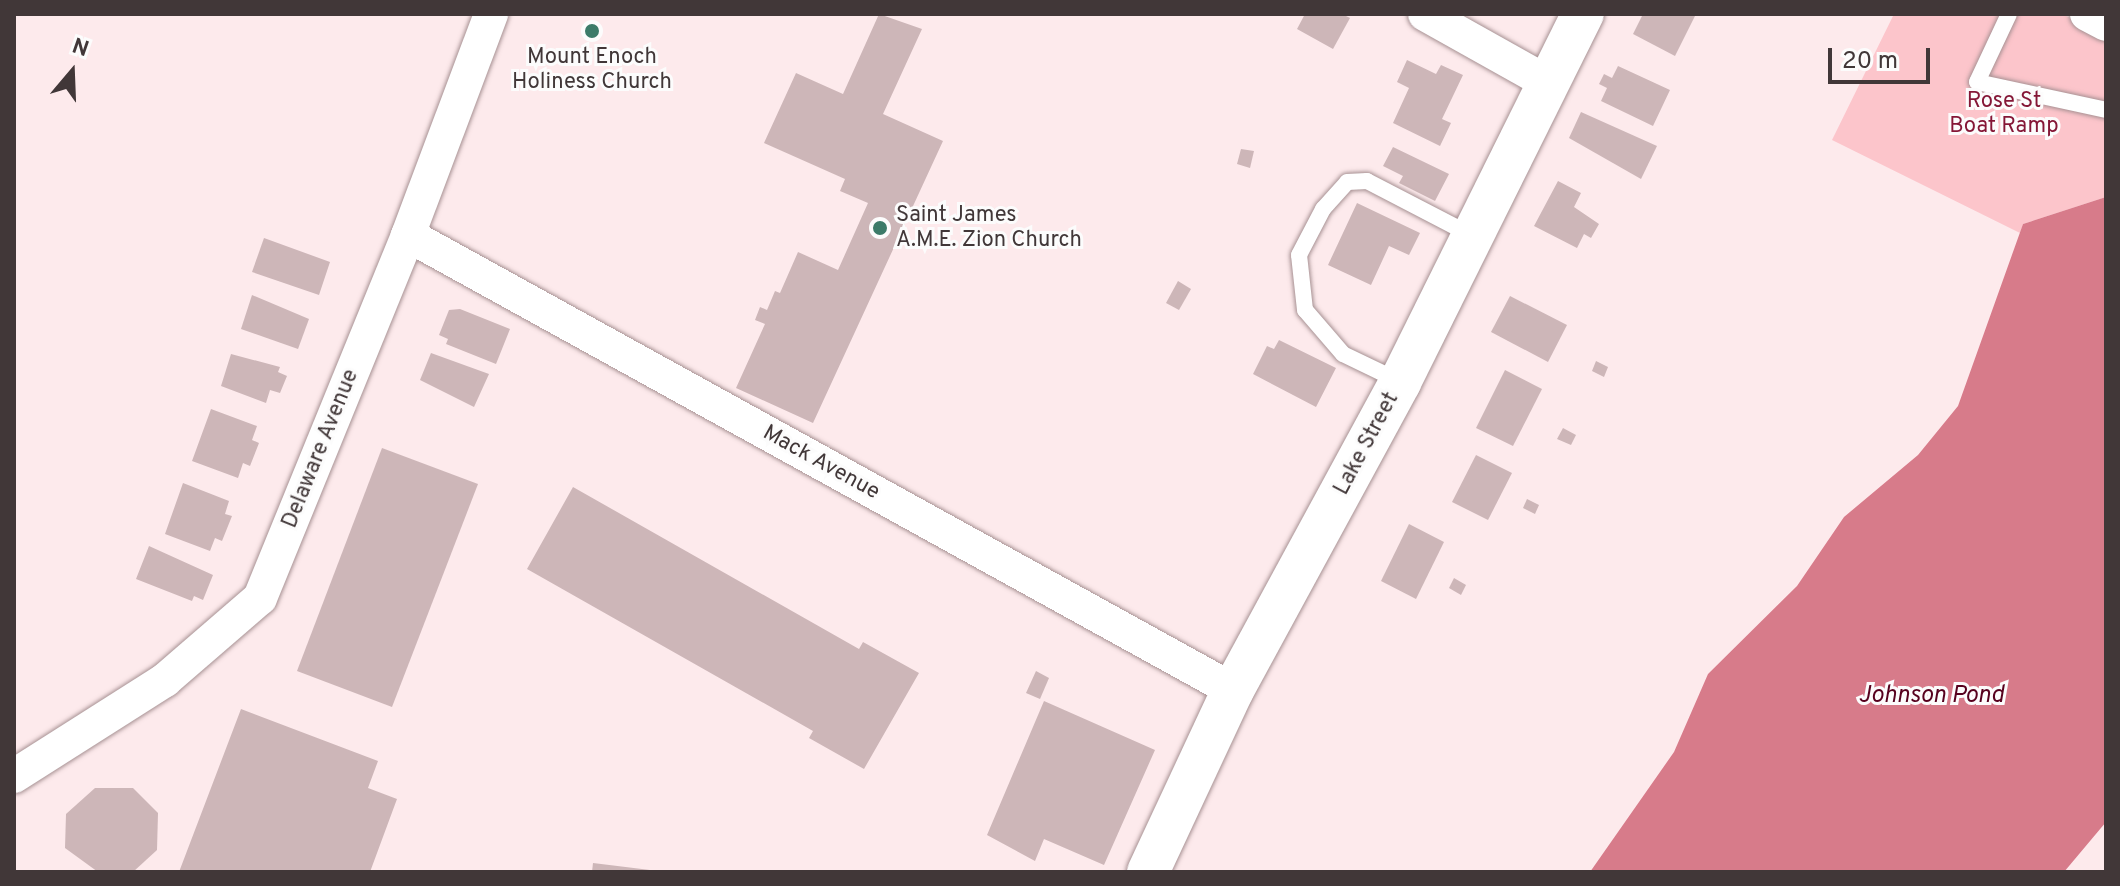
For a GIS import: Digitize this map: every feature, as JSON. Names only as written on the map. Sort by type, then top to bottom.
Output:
[{"type":"street","name":"Delaware Avenue","points":[[14,776],[165,680],[260,598],[408,235],[491,14]]},
{"type":"street","points":[[1425,14],[1550,84]]},
{"type":"street","name":"Lake Street","points":[[1148,872],[1233,690],[1400,382],[1583,14]]},
{"type":"street","points":[[2087,14],[2106,24]]},
{"type":"street","name":"Mack Avenue","points":[[408,235],[1233,690]]},
{"type":"lane","points":[[2009,14],[1977,82],[2106,110]]},
{"type":"lane","points":[[1400,382],[1343,354],[1305,310],[1299,255],[1323,209],[1347,182],[1367,181],[1473,236]]},
{"type":"green space","name":"Rose St Boat Ramp","points":[[1894,14],[2062,14],[2106,35],[2106,197],[2023,224],[2020,233],[1832,140]]},
{"type":"water","name":"Johnson Pond","points":[[2106,197],[2106,822],[2064,872],[1590,872],[1674,752],[1708,674],[1797,586],[1844,517],[1918,455],[1958,406],[2023,224]]},
{"type":"building","name":"Saint James A.M.E. Zion Church","points":[[879,14],[922,29],[883,114],[943,141],[813,423],[736,388],[765,324],[755,320],[760,307],[767,310],[775,291],[780,293],[798,252],[838,270],[868,203],[840,191],[845,179],[764,143],[796,73],[843,94]]},
{"type":"building","points":[[1305,14],[1342,14],[1350,18],[1333,49],[1297,29]]},
{"type":"building","points":[[1643,14],[1696,14],[1675,56],[1633,34]]},
{"type":"building","points":[[1407,60],[1436,74],[1441,65],[1463,75],[1442,119],[1451,123],[1440,146],[1393,123],[1409,88],[1397,82]]},
{"type":"building","points":[[1618,66],[1670,90],[1653,126],[1601,101],[1607,88],[1599,84],[1604,74],[1612,78]]},
{"type":"building","points":[[1581,112],[1657,146],[1641,179],[1569,138]]},
{"type":"building","points":[[1393,147],[1449,174],[1435,201],[1399,183],[1403,176],[1383,166]]},
{"type":"building","points":[[1241,149],[1254,151],[1250,168],[1237,164]]},
{"type":"building","points":[[1558,181],[1581,193],[1574,207],[1599,224],[1591,238],[1584,234],[1577,248],[1534,226]]},
{"type":"building","points":[[1357,203],[1420,233],[1409,255],[1389,246],[1371,285],[1328,265]]},
{"type":"building","points":[[264,238],[330,262],[319,295],[252,272]]},
{"type":"building","points":[[1178,281],[1191,289],[1179,310],[1166,303]]},
{"type":"building","points":[[252,295],[309,319],[298,349],[241,329]]},
{"type":"building","points":[[1510,296],[1567,325],[1548,362],[1491,332]]},
{"type":"building","points":[[460,309],[510,329],[496,364],[446,344],[448,339],[439,335],[449,310]]},
{"type":"building","points":[[1279,340],[1336,368],[1316,407],[1253,374],[1267,346],[1274,349]]},
{"type":"building","points":[[431,353],[489,374],[474,407],[420,380]]},
{"type":"building","points":[[231,354],[280,367],[278,372],[287,376],[280,393],[270,390],[266,403],[221,386]]},
{"type":"building","points":[[1596,361],[1608,367],[1604,377],[1592,371]]},
{"type":"building","points":[[1505,370],[1542,389],[1513,446],[1476,428]]},
{"type":"building","points":[[211,409],[257,426],[252,440],[259,443],[250,466],[243,463],[238,478],[192,461]]},
{"type":"building","points":[[1563,428],[1576,435],[1571,445],[1557,439]]},
{"type":"building","points":[[382,448],[478,484],[392,707],[297,671]]},
{"type":"building","points":[[1476,455],[1512,473],[1488,520],[1452,502]]},
{"type":"building","points":[[183,483],[229,501],[225,514],[232,516],[222,541],[215,538],[210,551],[165,534]]},
{"type":"building","points":[[573,487],[859,649],[863,642],[919,673],[864,769],[809,738],[813,731],[527,569]]},
{"type":"building","points":[[1527,499],[1539,505],[1535,514],[1523,508]]},
{"type":"building","points":[[1409,524],[1444,542],[1416,599],[1381,581]]},
{"type":"building","points":[[149,546],[213,575],[203,600],[194,596],[192,601],[136,579]]},
{"type":"building","points":[[1454,578],[1466,585],[1461,595],[1449,588]]},
{"type":"building","points":[[1036,671],[1049,678],[1040,699],[1026,693]]},
{"type":"building","points":[[1044,701],[1155,750],[1104,865],[1044,839],[1035,861],[987,835]]},
{"type":"building","points":[[241,709],[378,761],[368,788],[397,799],[370,872],[179,872]]},
{"type":"building","points":[[95,788],[133,788],[158,813],[157,850],[133,872],[98,872],[65,848],[66,814]]},
{"type":"building","points":[[593,863],[650,870],[650,872],[592,872]]},
{"type":"place","name":"Mount Enoch Holiness Church","points":[[592,31]]},
{"type":"place","name":"Saint James A.M.E. Zion Church","points":[[880,228]]}]
